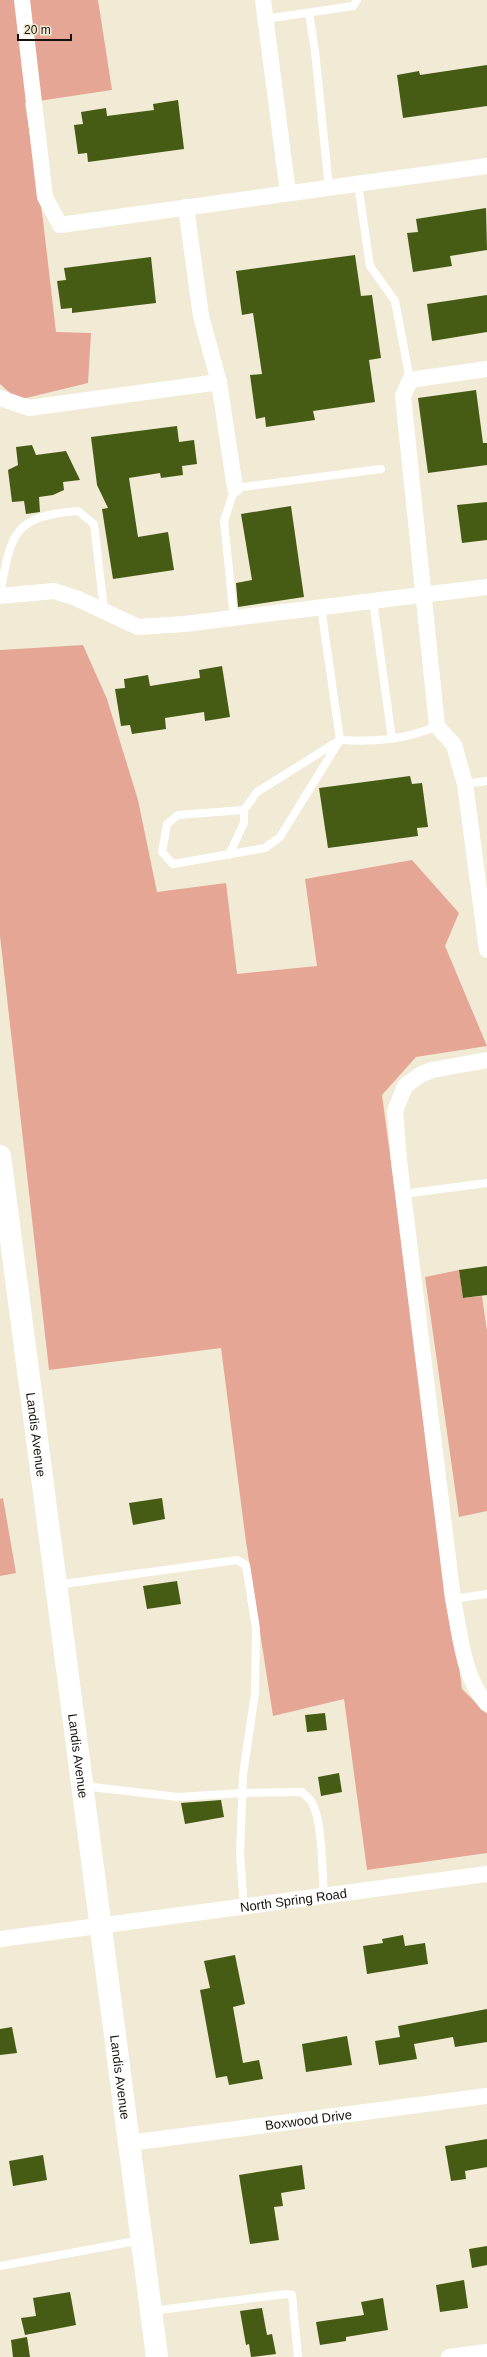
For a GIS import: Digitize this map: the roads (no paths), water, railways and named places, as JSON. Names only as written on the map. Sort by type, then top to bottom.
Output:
[{"type":"main road","name":"Landis Avenue","points":[[0,1156],[157,2357]]},
{"type":"street","points":[[22,0],[45,197],[60,225],[487,166]]},
{"type":"street","points":[[263,0],[288,193]]},
{"type":"street","points":[[186,207],[201,316],[219,382],[235,488]]},
{"type":"street","points":[[487,369],[410,380],[403,396],[437,726],[454,745],[465,784],[487,950]]},
{"type":"street","points":[[0,398],[29,408],[219,382]]},
{"type":"street","points":[[0,595],[54,591],[104,610],[138,627],[184,624],[487,587]]},
{"type":"street","points":[[487,1060],[432,1070],[420,1075],[405,1086],[395,1111],[403,1194],[453,1599],[469,1670],[475,1687],[487,1704]]},
{"type":"street","name":"North Spring Road","points":[[0,1939],[487,1874]]},
{"type":"street","name":"Boxwood Drive","points":[[129,2143],[487,2096]]},
{"type":"street","points":[[449,2357],[487,2352]]},
{"type":"lane","points":[[265,19],[353,6],[357,0]]},
{"type":"lane","points":[[309,13],[315,51],[329,188]]},
{"type":"lane","points":[[358,184],[370,266],[395,301],[410,380]]},
{"type":"lane","points":[[234,618],[224,521],[235,488],[382,468]]},
{"type":"lane","points":[[0,595],[8,555],[14,536],[30,522],[54,513],[78,511],[94,524],[104,610]]},
{"type":"lane","points":[[373,601],[392,740]]},
{"type":"lane","points":[[244,810],[178,815],[168,824],[162,852],[173,864],[265,848],[280,837],[340,740],[321,607]]},
{"type":"lane","points":[[230,855],[244,823],[244,810],[257,792],[340,740],[392,740],[419,734],[437,726]]},
{"type":"lane","points":[[465,784],[487,781]]},
{"type":"lane","points":[[403,1194],[487,1183]]},
{"type":"lane","points":[[56,1586],[236,1560],[246,1565],[254,1603],[256,1637],[254,1693],[242,1793],[240,1855],[244,1907]]},
{"type":"lane","points":[[453,1599],[487,1594]]},
{"type":"lane","points":[[82,1786],[178,1797],[242,1793],[302,1792],[311,1800],[319,1829],[324,1896]]},
{"type":"lane","points":[[0,2266],[142,2239]]},
{"type":"lane","points":[[151,2311],[286,2294],[292,2296],[298,2357]]}]
